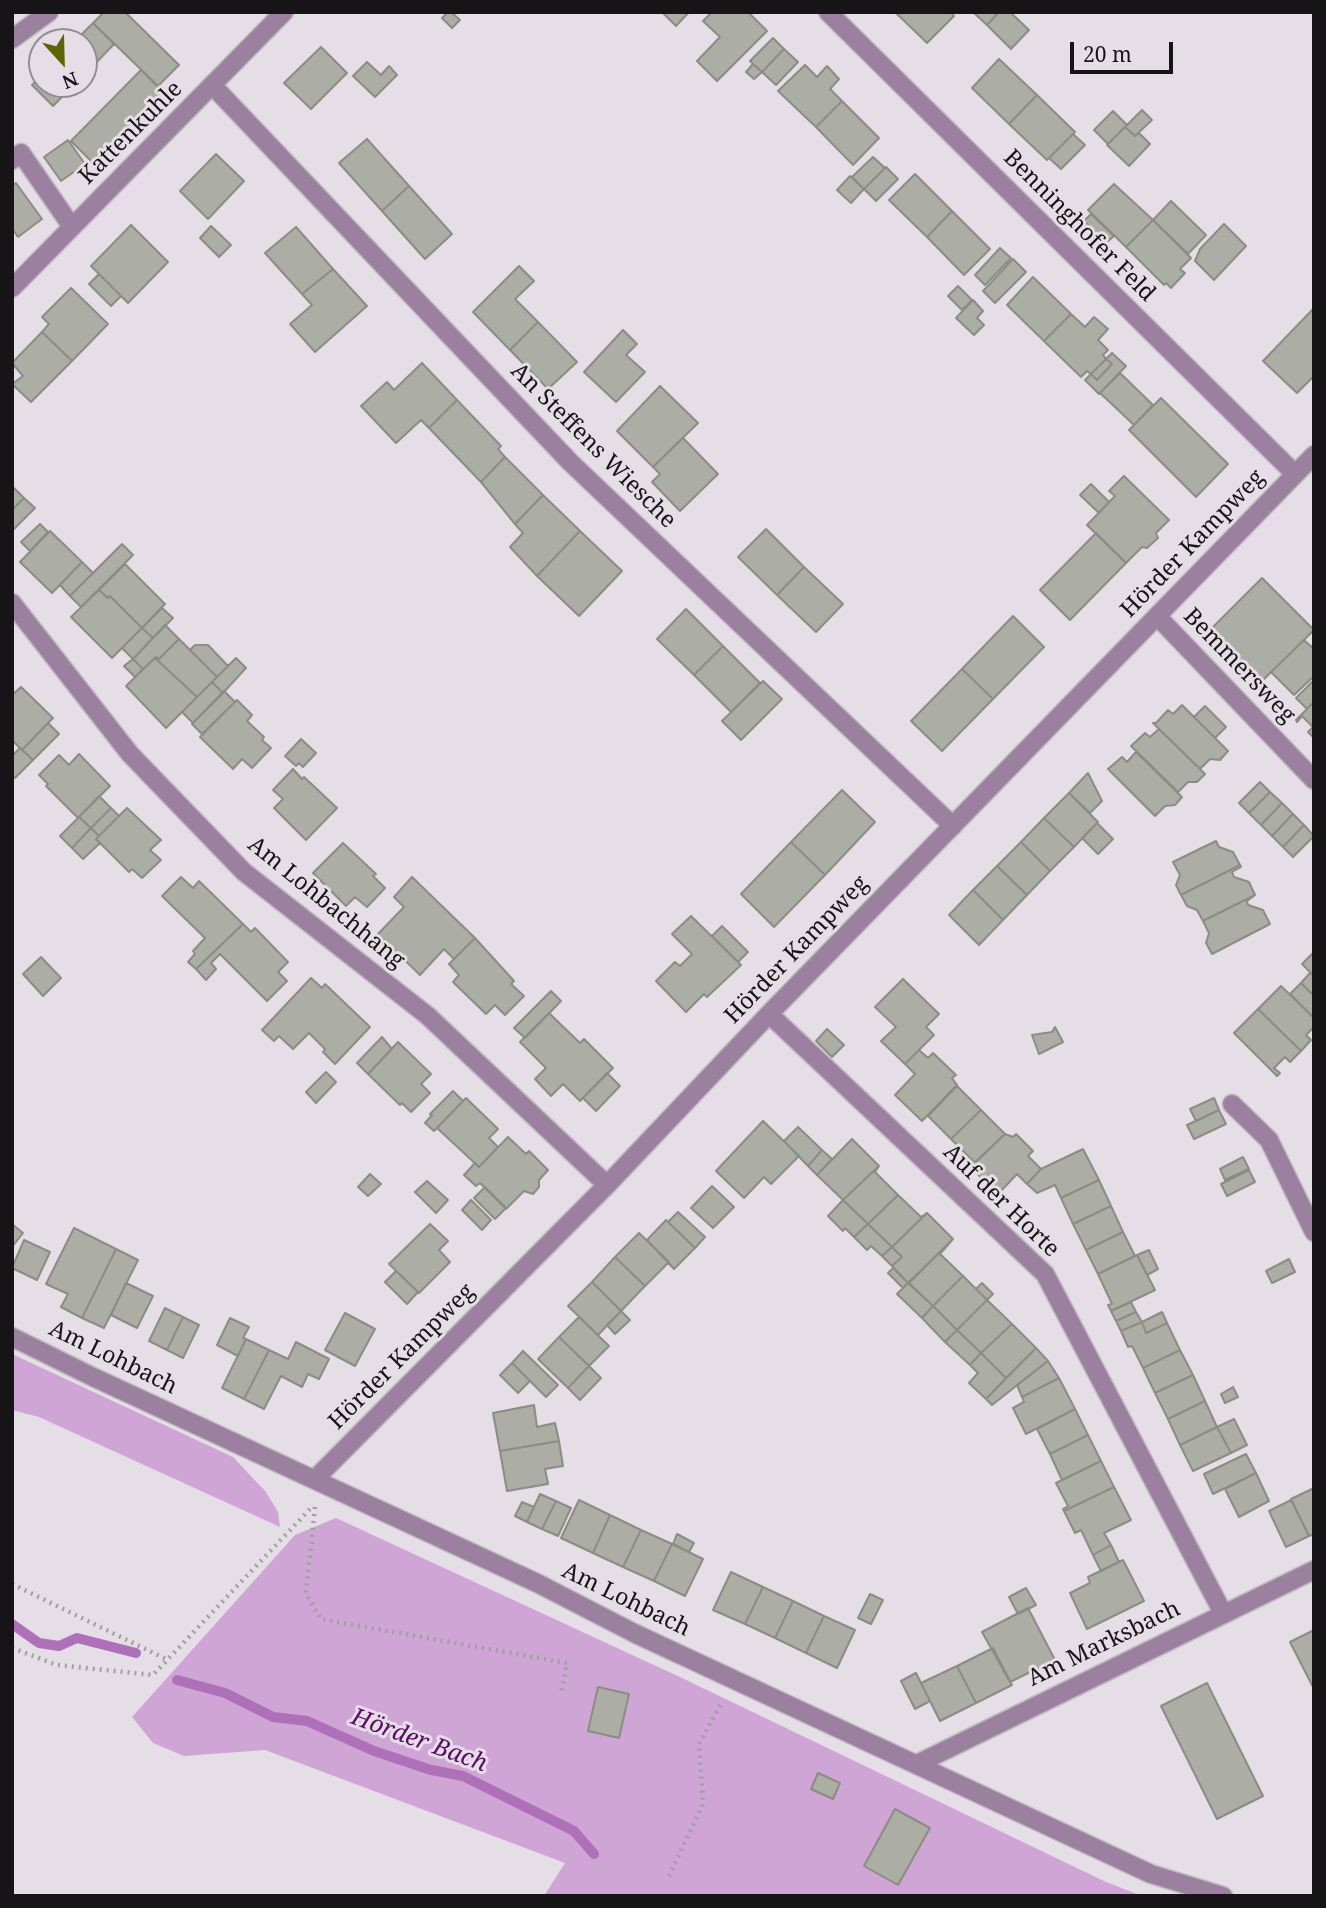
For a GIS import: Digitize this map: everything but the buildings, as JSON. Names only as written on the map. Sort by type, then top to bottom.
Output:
[{"type":"street","points":[[12,38],[49,12]]},
{"type":"street","name":"Kattenkuhle","points":[[12,288],[284,12]]},
{"type":"street","name":"Benninghofer Feld","points":[[828,12],[1295,474]]},
{"type":"street","name":"An Steffens Wiesche","points":[[213,86],[569,462],[953,826]]},
{"type":"street","points":[[12,160],[21,153],[72,227]]},
{"type":"street","name":"Hörder Kampweg","points":[[315,1479],[607,1185],[769,1014],[1314,455]]},
{"type":"street","name":"Am Lohbachhang","points":[[12,603],[130,754],[244,873],[428,1016],[607,1185]]},
{"type":"street","name":"Bemmersweg","points":[[1157,616],[1314,780]]},
{"type":"street","name":"Auf der Horte","points":[[769,1014],[1045,1274],[1223,1613]]},
{"type":"street","points":[[1232,1104],[1269,1140],[1314,1232]]},
{"type":"street","name":"Am Lohbach","points":[[12,1337],[537,1583],[636,1634],[1151,1874],[1223,1896]]},
{"type":"street","name":"Am Marksbach","points":[[917,1764],[1314,1570]]},
{"type":"path","points":[[12,1648],[57,1665],[153,1675],[315,1503],[306,1593],[321,1619],[566,1663],[561,1694]]},
{"type":"path","points":[[12,1584],[168,1660]]},
{"type":"path","points":[[669,1876],[703,1804],[699,1744],[733,1679]]},
{"type":"shaded area","points":[[12,1354],[233,1457],[266,1492],[278,1512],[280,1527],[39,1417],[12,1410]]},
{"type":"shaded area","points":[[336,1518],[682,1678],[1106,1882],[1142,1896],[544,1896],[565,1863],[265,1750],[184,1756],[153,1743],[132,1717],[295,1535]]},
{"type":"waterway","name":"Hörder Bach","points":[[12,1624],[39,1643],[59,1646],[77,1638],[136,1653]]},
{"type":"waterway","name":"Hörder Bach","points":[[177,1680],[225,1693],[273,1717],[307,1721],[374,1751],[431,1770],[463,1776],[574,1831],[594,1854]]}]
